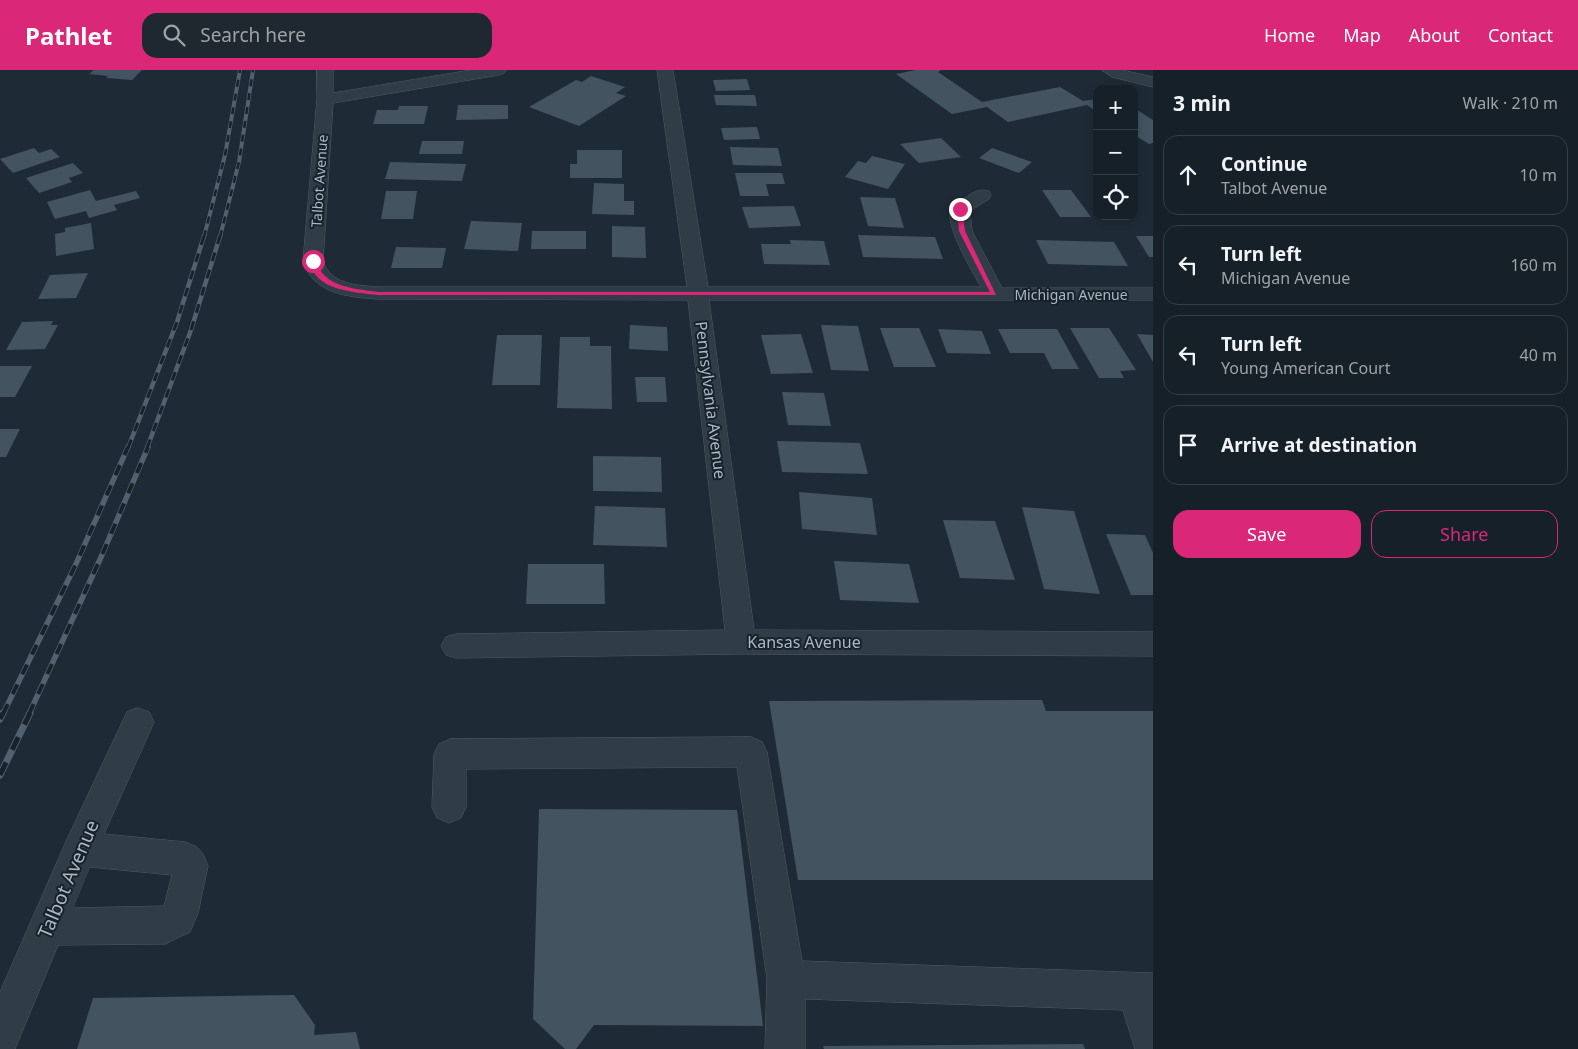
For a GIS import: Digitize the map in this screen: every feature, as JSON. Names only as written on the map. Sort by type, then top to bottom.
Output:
[{"type":"street","name":"Talbot Avenue","points":[[325,70],[325,99],[313,261],[314,268],[331,284]]},
{"type":"street","points":[[325,99],[499,70]]},
{"type":"street","name":"Pennsylvania Avenue","points":[[664,70],[698,293],[741,642]]},
{"type":"street","points":[[1110,70],[1118,74],[1153,82]]},
{"type":"street","points":[[982,195],[960,209],[961,223],[962,231],[994,294]]},
{"type":"street","name":"Michigan Avenue","points":[[331,284],[350,290],[378,293],[1153,294]]},
{"type":"street","name":"Kansas Avenue","points":[[456,646],[741,642],[1153,644]]},
{"type":"street","name":"Talbot Avenue","points":[[0,1037],[80,849],[138,722]]},
{"type":"street","points":[[449,807],[450,754],[751,752],[786,979],[785,1049]]},
{"type":"street","points":[[48,927],[96,925],[165,926],[177,920],[180,914],[191,871],[191,866],[185,859],[80,849]]},
{"type":"street","points":[[786,979],[1145,992],[1153,1044]]},
{"type":"building","points":[[94,70],[142,70],[132,80],[106,78],[108,76],[89,74]]},
{"type":"building","points":[[916,70],[941,70],[938,72],[982,102],[1060,87],[1083,101],[1093,100],[1093,109],[1087,105],[1008,122],[987,107],[952,114],[896,74]]},
{"type":"building","points":[[591,76],[625,87],[616,93],[626,96],[579,126],[529,107],[576,80],[582,82]]},
{"type":"building","points":[[747,79],[750,90],[716,91],[713,80]]},
{"type":"building","points":[[714,95],[755,95],[757,106],[716,105]]},
{"type":"building","points":[[458,105],[508,105],[508,119],[456,120]]},
{"type":"building","points":[[399,106],[428,106],[424,124],[373,124],[377,110],[398,110]]},
{"type":"building","points":[[1138,111],[1153,120],[1153,143],[1149,144],[1138,137]]},
{"type":"building","points":[[757,127],[760,139],[724,140],[721,128]]},
{"type":"building","points":[[941,138],[961,157],[919,163],[900,144]]},
{"type":"building","points":[[422,141],[464,141],[462,154],[419,154]]},
{"type":"building","points":[[730,147],[778,148],[782,166],[733,165]]},
{"type":"building","points":[[34,148],[39,153],[51,149],[60,157],[13,173],[0,159]]},
{"type":"building","points":[[992,148],[1032,162],[1019,173],[979,158]]},
{"type":"building","points":[[577,150],[622,150],[622,178],[570,178],[570,164],[577,164]]},
{"type":"building","points":[[872,156],[905,164],[888,189],[845,177],[858,161],[866,163]]},
{"type":"building","points":[[390,162],[466,164],[462,181],[385,179]]},
{"type":"building","points":[[73,163],[83,173],[69,178],[72,182],[39,193],[26,178]]},
{"type":"building","points":[[735,173],[782,173],[785,184],[766,184],[769,196],[740,196]]},
{"type":"building","points":[[594,183],[624,184],[624,201],[634,201],[634,215],[592,214]]},
{"type":"building","points":[[90,190],[96,201],[136,191],[140,198],[114,205],[117,210],[89,218],[86,211],[55,219],[47,202]]},
{"type":"building","points":[[1042,190],[1071,190],[1091,217],[1060,217]]},
{"type":"building","points":[[386,191],[417,191],[413,219],[381,219]]},
{"type":"building","points":[[860,197],[895,198],[904,228],[868,226]]},
{"type":"building","points":[[794,206],[801,226],[749,228],[742,207]]},
{"type":"building","points":[[471,221],[522,223],[518,251],[464,249]]},
{"type":"building","points":[[91,223],[94,249],[56,256],[55,234],[65,232],[65,228]]},
{"type":"building","points":[[612,226],[645,227],[646,258],[612,257]]},
{"type":"building","points":[[532,231],[586,231],[586,249],[531,249]]},
{"type":"building","points":[[858,235],[935,237],[943,259],[863,257]]},
{"type":"building","points":[[1136,236],[1153,236],[1153,257],[1149,257]]},
{"type":"building","points":[[790,240],[824,241],[830,265],[764,264],[761,244],[791,244]]},
{"type":"building","points":[[1036,240],[1114,242],[1128,266],[1048,264]]},
{"type":"building","points":[[396,247],[446,248],[442,268],[391,268]]},
{"type":"building","points":[[88,273],[76,298],[38,299],[50,275]]},
{"type":"building","points":[[53,321],[51,325],[58,325],[45,349],[6,350],[22,322]]},
{"type":"building","points":[[630,325],[667,327],[668,351],[629,349]]},
{"type":"building","points":[[821,325],[858,326],[869,371],[831,370]]},
{"type":"building","points":[[880,328],[919,328],[936,367],[894,367]]},
{"type":"building","points":[[1070,328],[1109,328],[1136,370],[1120,371],[1124,378],[1099,378]]},
{"type":"building","points":[[938,329],[982,331],[991,354],[947,353]]},
{"type":"building","points":[[998,329],[1057,329],[1079,369],[1052,369],[1044,353],[1010,353]]},
{"type":"building","points":[[801,334],[813,373],[771,374],[761,335]]},
{"type":"building","points":[[1137,334],[1153,335],[1153,362]]},
{"type":"building","points":[[497,335],[542,335],[540,385],[492,385]]},
{"type":"building","points":[[560,337],[590,337],[590,346],[611,346],[612,409],[557,408]]},
{"type":"building","points":[[0,366],[32,366],[15,397],[0,397]]},
{"type":"building","points":[[635,377],[665,377],[667,402],[637,402]]},
{"type":"building","points":[[782,392],[824,393],[831,426],[788,425]]},
{"type":"building","points":[[0,429],[20,429],[6,457],[0,457]]},
{"type":"building","points":[[777,441],[860,443],[868,474],[782,472]]},
{"type":"building","points":[[593,456],[661,457],[662,492],[593,491]]},
{"type":"building","points":[[799,492],[872,498],[877,535],[802,529]]},
{"type":"building","points":[[595,506],[665,508],[667,547],[593,545]]},
{"type":"building","points":[[1022,507],[1074,511],[1100,594],[1044,589]]},
{"type":"building","points":[[943,520],[995,521],[1015,580],[960,578]]},
{"type":"building","points":[[1106,534],[1145,535],[1153,553],[1153,595],[1131,595]]},
{"type":"building","points":[[834,561],[909,564],[919,603],[840,600]]},
{"type":"building","points":[[528,564],[604,564],[605,604],[526,604]]},
{"type":"building","points":[[1042,700],[1046,711],[1153,711],[1153,880],[798,880],[769,701]]},
{"type":"building","points":[[539,809],[737,810],[763,1026],[594,1025],[576,1049],[565,1049],[533,1019]]},
{"type":"building","points":[[294,995],[315,1025],[314,1035],[356,1032],[360,1049],[77,1049],[93,998]]},
{"type":"building","points":[[1083,1044],[1085,1049],[824,1049],[823,1046]]},
{"type":"railway","points":[[204,237],[225,155],[240,70]]},
{"type":"railway","points":[[220,237],[239,162],[253,70]]},
{"type":"railway","points":[[128,448],[177,322],[204,236]]},
{"type":"railway","points":[[147,448],[191,330],[220,236]]},
{"type":"railway","points":[[3,714],[76,564],[128,447]]},
{"type":"railway","points":[[29,714],[102,555],[148,447]]},
{"type":"railway","points":[[0,719],[3,713]]},
{"type":"railway","points":[[0,775],[30,713]]},
{"type":"route","points":[[313,261],[314,268],[320,276],[331,284],[350,290],[378,293],[994,294],[962,231],[960,209]]}]
